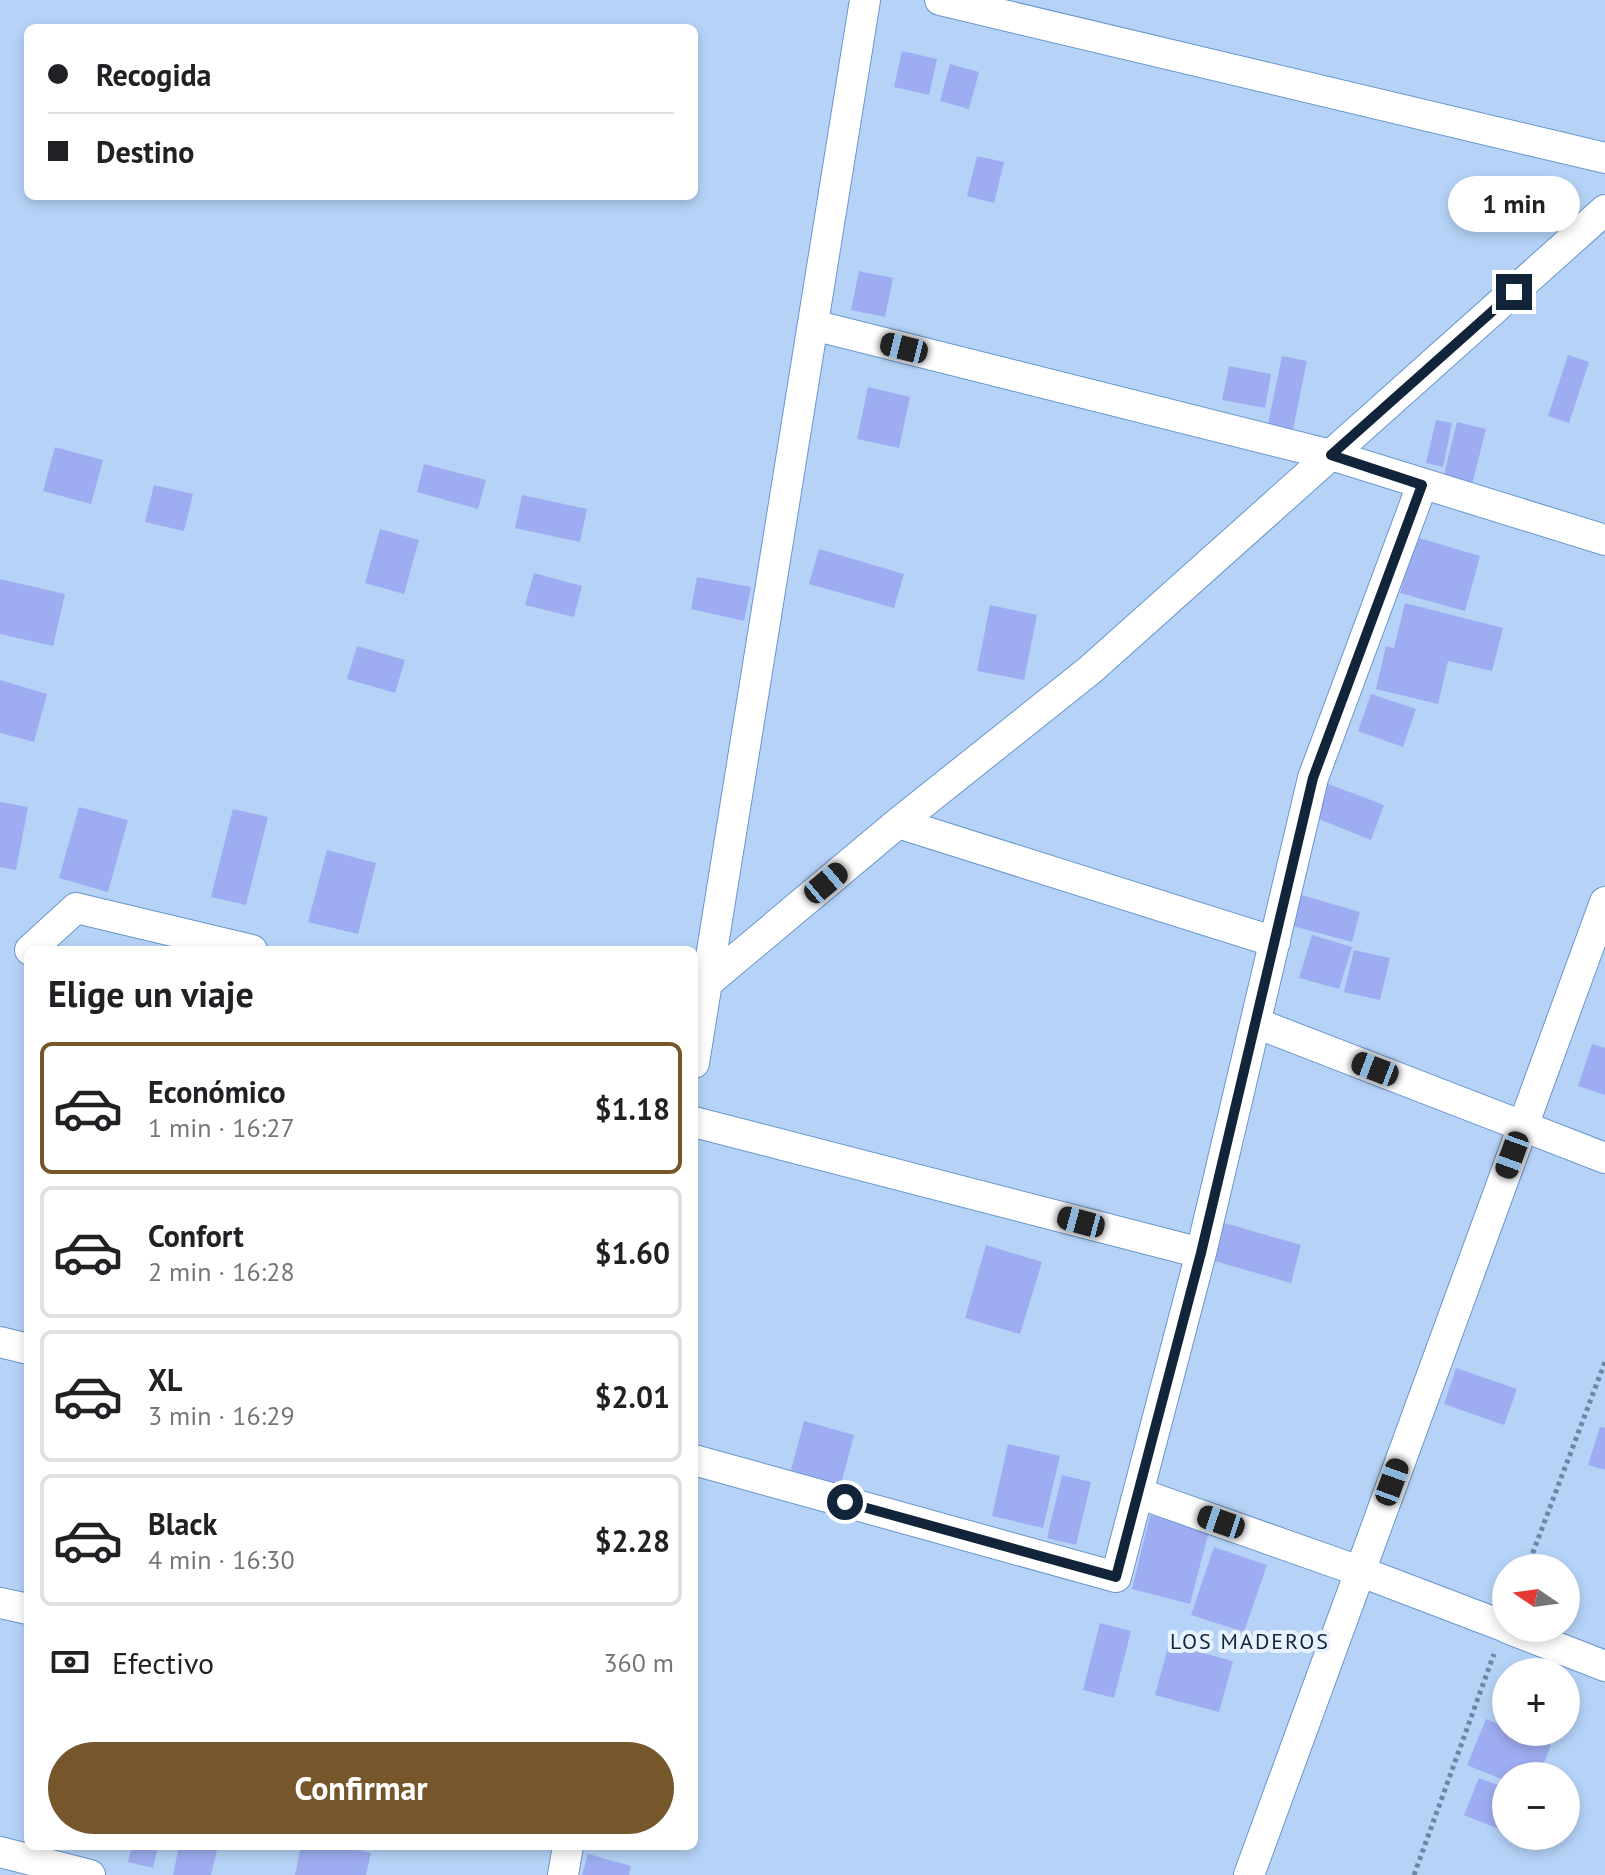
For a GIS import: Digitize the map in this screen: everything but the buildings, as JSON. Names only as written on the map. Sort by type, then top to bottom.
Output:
[{"type":"street","points":[[698,1018],[707,983],[865,0]]},
{"type":"street","points":[[940,0],[1605,158]]},
{"type":"street","points":[[707,983],[898,823],[1090,670],[1605,210]]},
{"type":"street","points":[[813,325],[1331,455],[1605,540]]},
{"type":"street","points":[[698,1461],[1116,1577],[1201,1253],[1313,778],[1422,485]]},
{"type":"street","points":[[898,823],[1275,942]]},
{"type":"street","points":[[1249,1875],[1605,902]]},
{"type":"street","points":[[35,946],[76,908],[235,946]]},
{"type":"street","points":[[1256,1023],[1605,1158]]},
{"type":"street","points":[[698,1123],[1201,1253]]},
{"type":"street","points":[[0,1342],[24,1348]]},
{"type":"street","points":[[1138,1493],[1492,1622]]},
{"type":"street","points":[[0,1603],[24,1608]]},
{"type":"street","points":[[1544,1642],[1605,1666]]},
{"type":"street","points":[[563,1875],[567,1850]]},
{"type":"street","points":[[0,1852],[90,1875]]},
{"type":"path","points":[[1532,1554],[1605,1362]]},
{"type":"path","points":[[1414,1875],[1500,1642]]},
{"type":"district","name":"LOS MADEROS","points":[[1250,1641]]},
{"type":"route","points":[[845,1502],[1116,1577],[1201,1253],[1313,778],[1422,485],[1331,455],[1514,292]]}]
